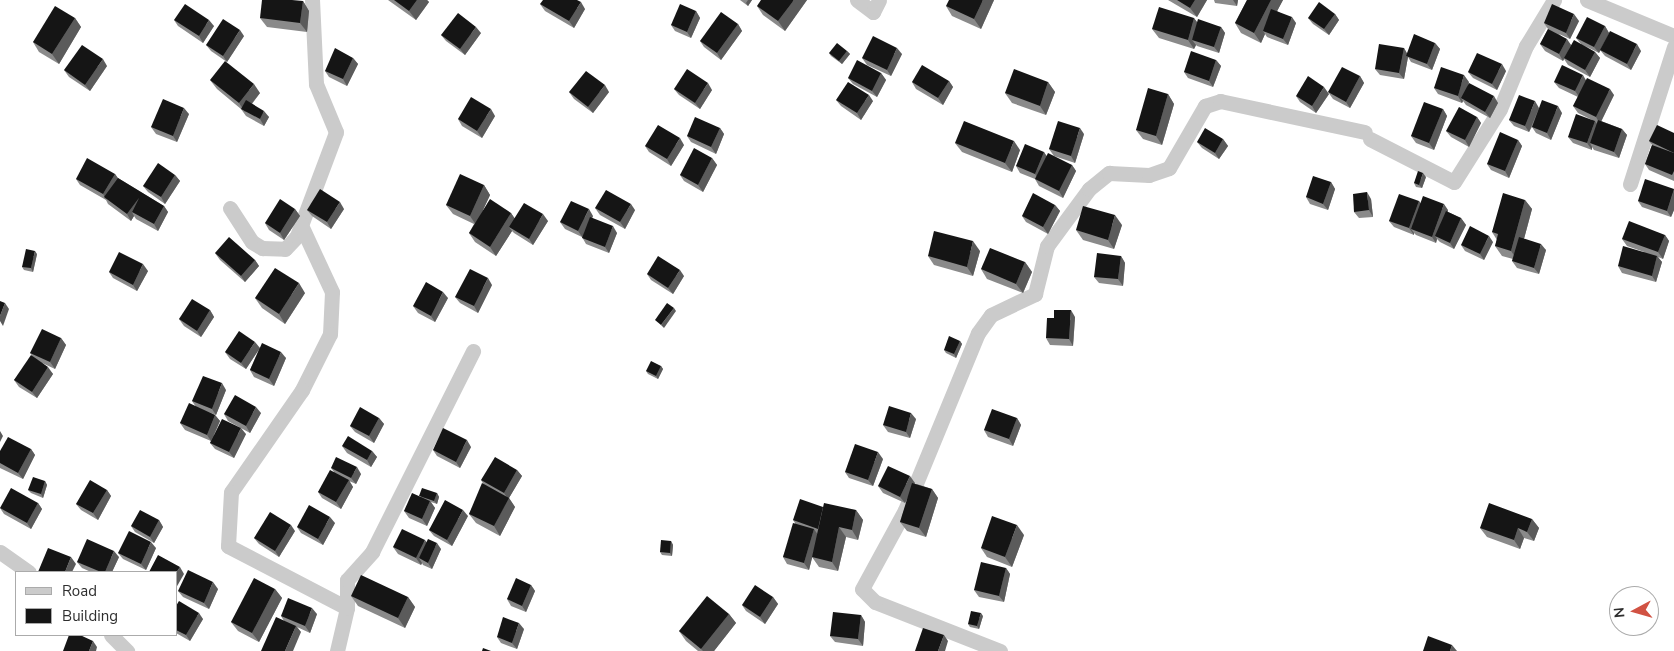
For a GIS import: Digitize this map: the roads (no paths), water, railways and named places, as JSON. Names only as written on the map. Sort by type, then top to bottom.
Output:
[{"type":"street","points":[[230,208],[252,242],[273,251],[285,249],[300,223],[336,132],[316,84],[312,0]]},
{"type":"street","points":[[857,0],[873,12],[879,0]]},
{"type":"street","points":[[1000,651],[875,602],[862,589],[904,510],[978,333],[991,315],[1035,294],[1047,246],[1089,189],[1109,173],[1149,175],[1169,168],[1205,106],[1220,101],[1368,135],[1454,182],[1500,109],[1526,46],[1554,0]]},
{"type":"street","points":[[1587,0],[1674,36]]},
{"type":"street","points":[[1630,184],[1674,48]]},
{"type":"street","points":[[300,223],[332,292],[330,334],[302,390],[231,492],[228,546],[346,608]]},
{"type":"street","points":[[337,651],[346,608],[346,580],[372,552],[473,350]]},
{"type":"street","points":[[0,552],[28,571]]},
{"type":"street","points":[[112,636],[127,651]]}]
